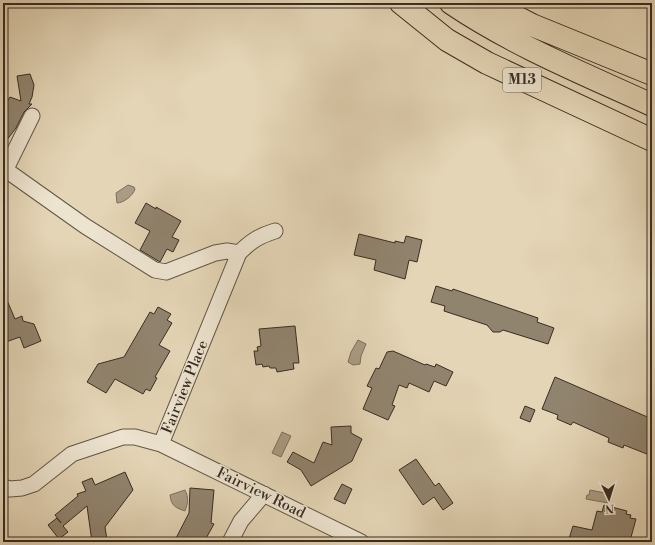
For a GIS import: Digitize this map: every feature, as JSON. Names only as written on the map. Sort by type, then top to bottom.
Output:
[{"type":"highway","name":"M13","points":[[401,3],[447,40],[487,63],[652,140]]},
{"type":"highway","name":"M13","points":[[451,3],[491,28],[560,63],[652,105]]},
{"type":"highway","points":[[488,3],[532,25],[652,74]]},
{"type":"street","points":[[32,116],[4,172],[85,226],[156,270],[166,272],[215,252],[227,251],[240,253]]},
{"type":"street","name":"Fairview Place","points":[[3,487],[10,489],[22,488],[34,484],[72,454],[123,437],[134,437],[161,444],[240,253],[251,241],[261,235],[275,231]]},
{"type":"street","name":"Fairview Road","points":[[161,444],[361,542]]},
{"type":"street","points":[[230,542],[241,521],[264,494]]},
{"type":"shaded area","points":[[128,185],[134,187],[134,192],[128,199],[117,203],[116,193]]},
{"type":"shaded area","points":[[358,340],[366,344],[361,356],[360,364],[353,365],[348,362],[351,352]]},
{"type":"shaded area","points":[[282,432],[291,436],[281,457],[272,453]]},
{"type":"shaded area","points":[[185,490],[188,500],[185,511],[174,506],[170,495]]},
{"type":"shaded area","points":[[590,490],[610,494],[608,503],[586,499]]},
{"type":"building","points":[[30,74],[34,85],[29,104],[32,104],[24,112],[16,128],[3,145],[3,108],[10,97],[21,101],[17,76]]},
{"type":"building","points":[[146,203],[181,221],[172,237],[179,240],[173,252],[167,249],[160,262],[140,250],[150,231],[135,223]]},
{"type":"building","points":[[359,234],[395,243],[395,241],[404,243],[406,236],[422,240],[417,262],[409,260],[405,279],[374,270],[376,260],[354,255]]},
{"type":"building","points":[[436,286],[452,291],[453,289],[538,318],[537,322],[554,328],[548,344],[503,330],[500,332],[493,332],[487,325],[444,311],[445,306],[431,302]]},
{"type":"building","points":[[3,291],[15,319],[22,316],[23,321],[34,324],[41,341],[24,348],[20,337],[3,343]]},
{"type":"building","points":[[158,307],[171,314],[167,320],[172,323],[159,345],[170,351],[155,377],[157,378],[150,391],[146,389],[143,394],[115,379],[106,393],[87,382],[98,364],[124,357],[150,312],[154,314]]},
{"type":"building","points":[[295,326],[299,363],[293,363],[294,369],[277,372],[276,368],[270,368],[269,366],[263,367],[262,364],[256,365],[254,351],[258,351],[257,347],[261,346],[259,329]]},
{"type":"building","points":[[393,351],[425,365],[435,367],[436,364],[453,372],[446,386],[434,381],[429,392],[409,383],[407,388],[399,385],[392,405],[395,406],[388,420],[363,409],[372,388],[367,386],[376,368],[379,369],[387,352]]},
{"type":"building","points":[[555,377],[652,419],[652,456],[624,445],[623,448],[608,442],[609,438],[573,422],[571,425],[557,419],[558,415],[542,409]]},
{"type":"building","points":[[525,406],[535,410],[530,422],[520,418]]},
{"type":"building","points":[[351,426],[351,433],[362,439],[352,461],[311,486],[301,470],[287,462],[293,452],[314,463],[323,442],[332,445],[331,427]]},
{"type":"building","points":[[416,459],[435,486],[439,483],[453,503],[443,510],[434,497],[423,505],[399,470]]},
{"type":"building","points":[[125,472],[133,490],[105,527],[107,540],[92,542],[87,506],[63,526],[68,532],[59,539],[48,525],[57,518],[61,523],[55,515],[78,496],[77,494],[86,491],[82,482],[92,478],[95,485]]},
{"type":"building","points":[[342,484],[352,489],[345,504],[334,499]]},
{"type":"building","points":[[190,488],[214,490],[211,523],[214,524],[204,542],[174,542],[189,513]]},
{"type":"building","points":[[604,505],[627,511],[626,514],[631,515],[630,518],[636,519],[630,541],[622,539],[622,542],[568,542],[573,526],[592,530],[597,511],[602,512]]}]
